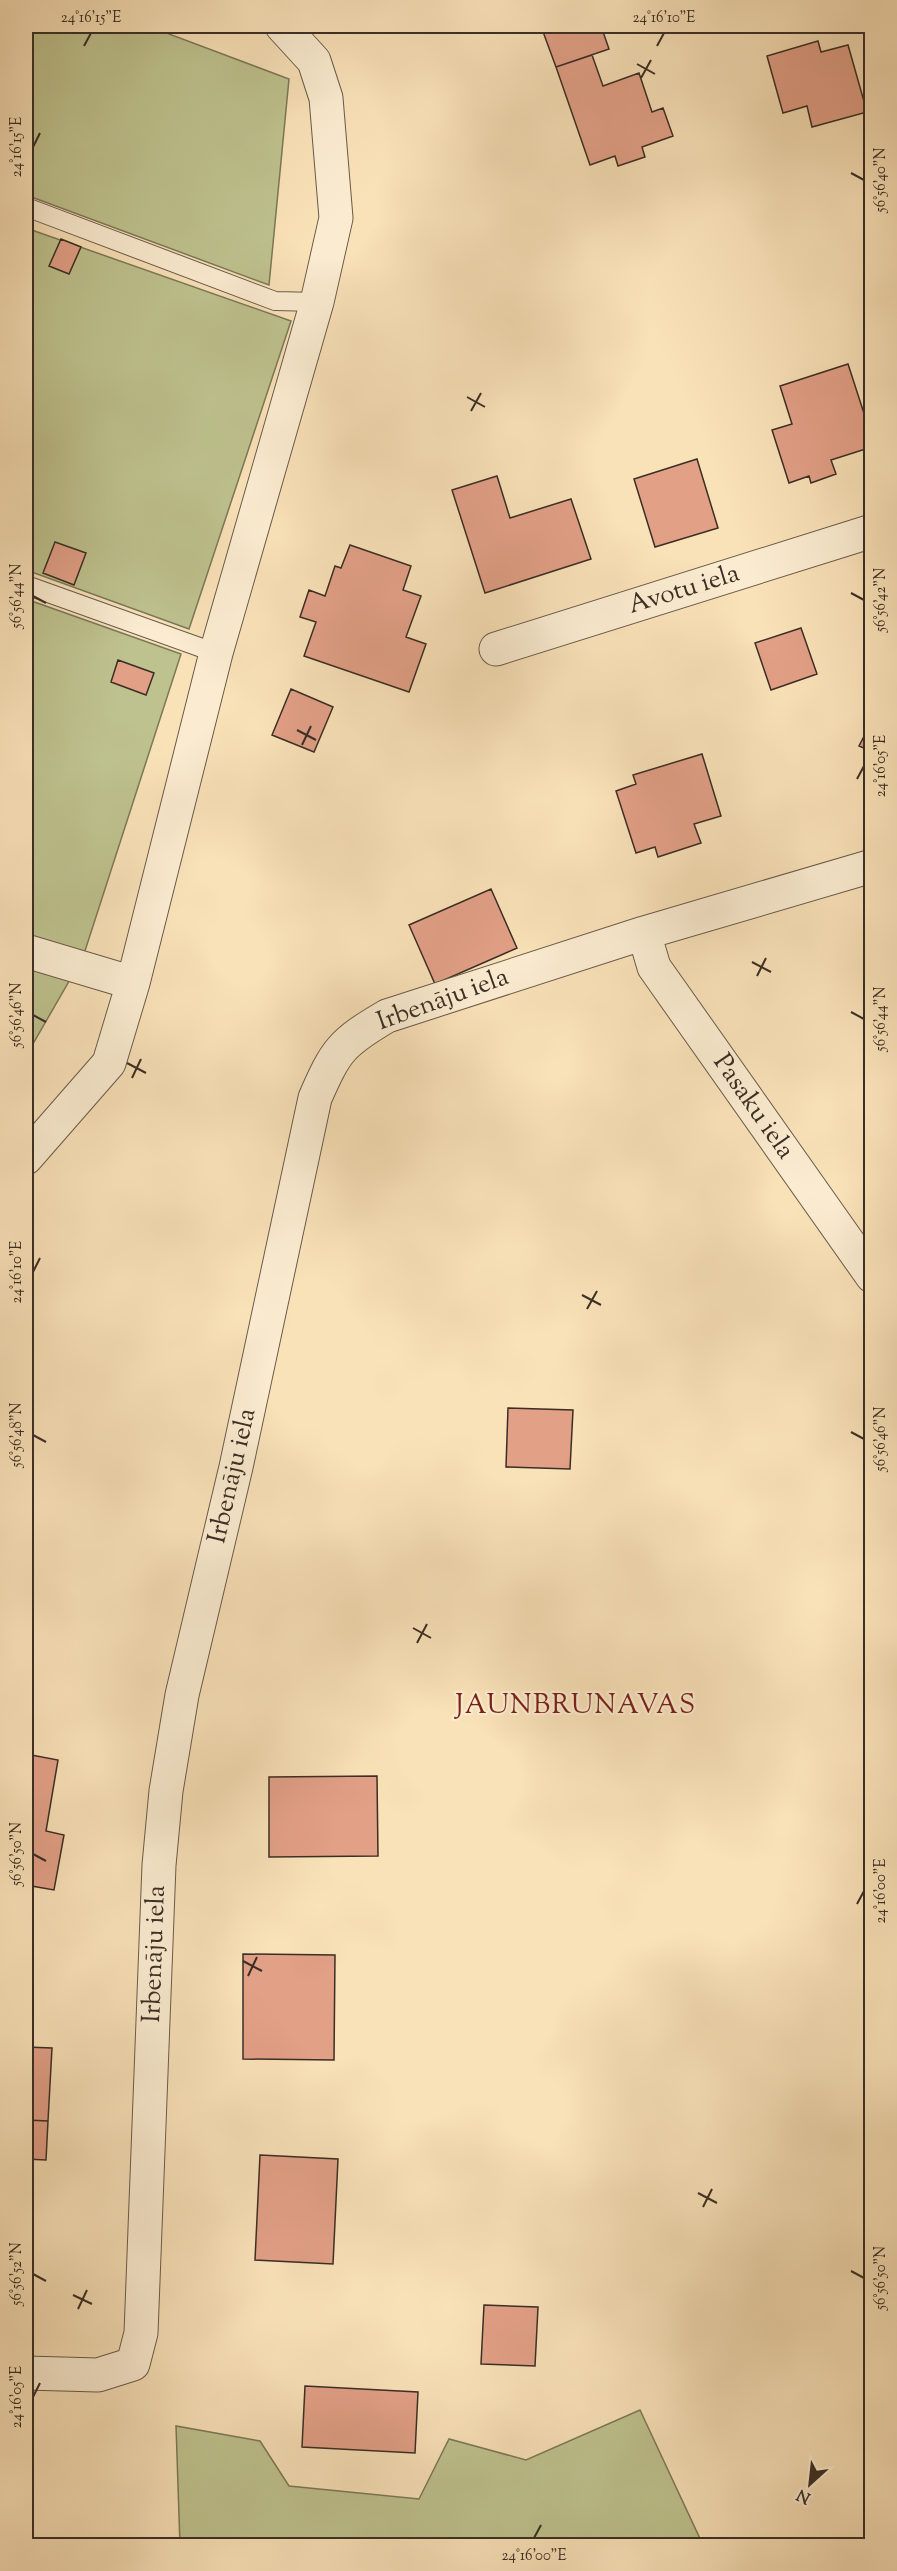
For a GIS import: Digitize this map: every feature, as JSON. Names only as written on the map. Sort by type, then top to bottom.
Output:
[{"type":"street","points":[[26,1158],[109,1063],[132,983],[216,653],[317,302],[336,218],[326,98],[314,61],[282,26]]},
{"type":"street","name":"Avotu iela","points":[[496,649],[872,531]]},
{"type":"street","name":"Irbenāju iela","points":[[26,2373],[98,2375],[133,2364],[141,2333],[159,1865],[166,1791],[182,1695],[236,1467],[315,1098],[331,1061],[352,1036],[387,1016],[644,933],[872,866]]},
{"type":"street","name":"Pasaku iela","points":[[644,933],[654,967],[872,1276]]},
{"type":"street","points":[[26,951],[132,983]]},
{"type":"lane","points":[[26,207],[275,301],[317,302]]},
{"type":"lane","points":[[26,585],[216,653]]},
{"type":"green space","points":[[26,26],[167,26],[169,34],[289,79],[269,285],[26,195]]},
{"type":"green space","points":[[26,228],[291,321],[189,629],[26,570]]},
{"type":"green space","points":[[26,599],[181,654],[83,957],[26,1056]]},
{"type":"green space","points":[[640,2410],[703,2545],[180,2545],[176,2426],[260,2441],[289,2486],[419,2499],[449,2439],[526,2460]]},
{"type":"building","points":[[551,26],[601,26],[609,49],[556,67],[542,29]]},
{"type":"building","points":[[818,41],[821,52],[848,45],[867,112],[812,127],[807,106],[783,113],[767,56]]},
{"type":"building","points":[[592,55],[603,86],[639,73],[652,112],[663,108],[673,136],[642,147],[645,157],[618,166],[615,156],[590,165],[556,67]]},
{"type":"building","points":[[61,239],[81,247],[69,274],[49,266]]},
{"type":"building","points":[[848,364],[872,438],[872,447],[831,460],[836,474],[811,483],[809,476],[789,483],[772,430],[792,424],[780,386]]},
{"type":"building","points":[[697,459],[718,528],[655,547],[634,479]]},
{"type":"building","points":[[497,476],[510,518],[571,499],[591,559],[485,593],[452,490]]},
{"type":"building","points":[[55,542],[86,553],[74,585],[43,573]]},
{"type":"building","points":[[350,545],[411,566],[403,590],[421,596],[406,637],[426,644],[409,692],[304,656],[316,622],[300,617],[309,590],[325,596],[335,566],[341,568]]},
{"type":"building","points":[[801,628],[817,674],[771,690],[755,643]]},
{"type":"building","points":[[118,660],[154,673],[146,695],[111,682]]},
{"type":"building","points":[[291,689],[333,707],[314,752],[272,735]]},
{"type":"building","points":[[872,721],[872,752],[859,746]]},
{"type":"building","points":[[702,754],[721,816],[694,824],[701,843],[658,857],[655,847],[636,853],[616,791],[636,784],[633,775]]},
{"type":"building","points":[[491,889],[517,948],[435,984],[409,925]]},
{"type":"building","points":[[508,1408],[573,1410],[570,1469],[506,1467]]},
{"type":"building","points":[[26,1754],[58,1760],[46,1831],[64,1835],[54,1890],[26,1885]]},
{"type":"building","points":[[377,1776],[378,1856],[269,1857],[269,1777]]},
{"type":"building","points":[[243,1954],[335,1955],[334,2060],[243,2059]]},
{"type":"building","points":[[26,2047],[52,2048],[48,2121],[26,2120]]},
{"type":"building","points":[[26,2120],[48,2121],[46,2160],[26,2159]]},
{"type":"building","points":[[260,2155],[338,2159],[333,2264],[255,2260]]},
{"type":"building","points":[[484,2305],[538,2307],[535,2366],[481,2364]]},
{"type":"building","points":[[305,2386],[418,2392],[415,2453],[302,2447]]},
{"type":"district","name":"JAUNBRUNAVAS","points":[[576,1706]]}]
